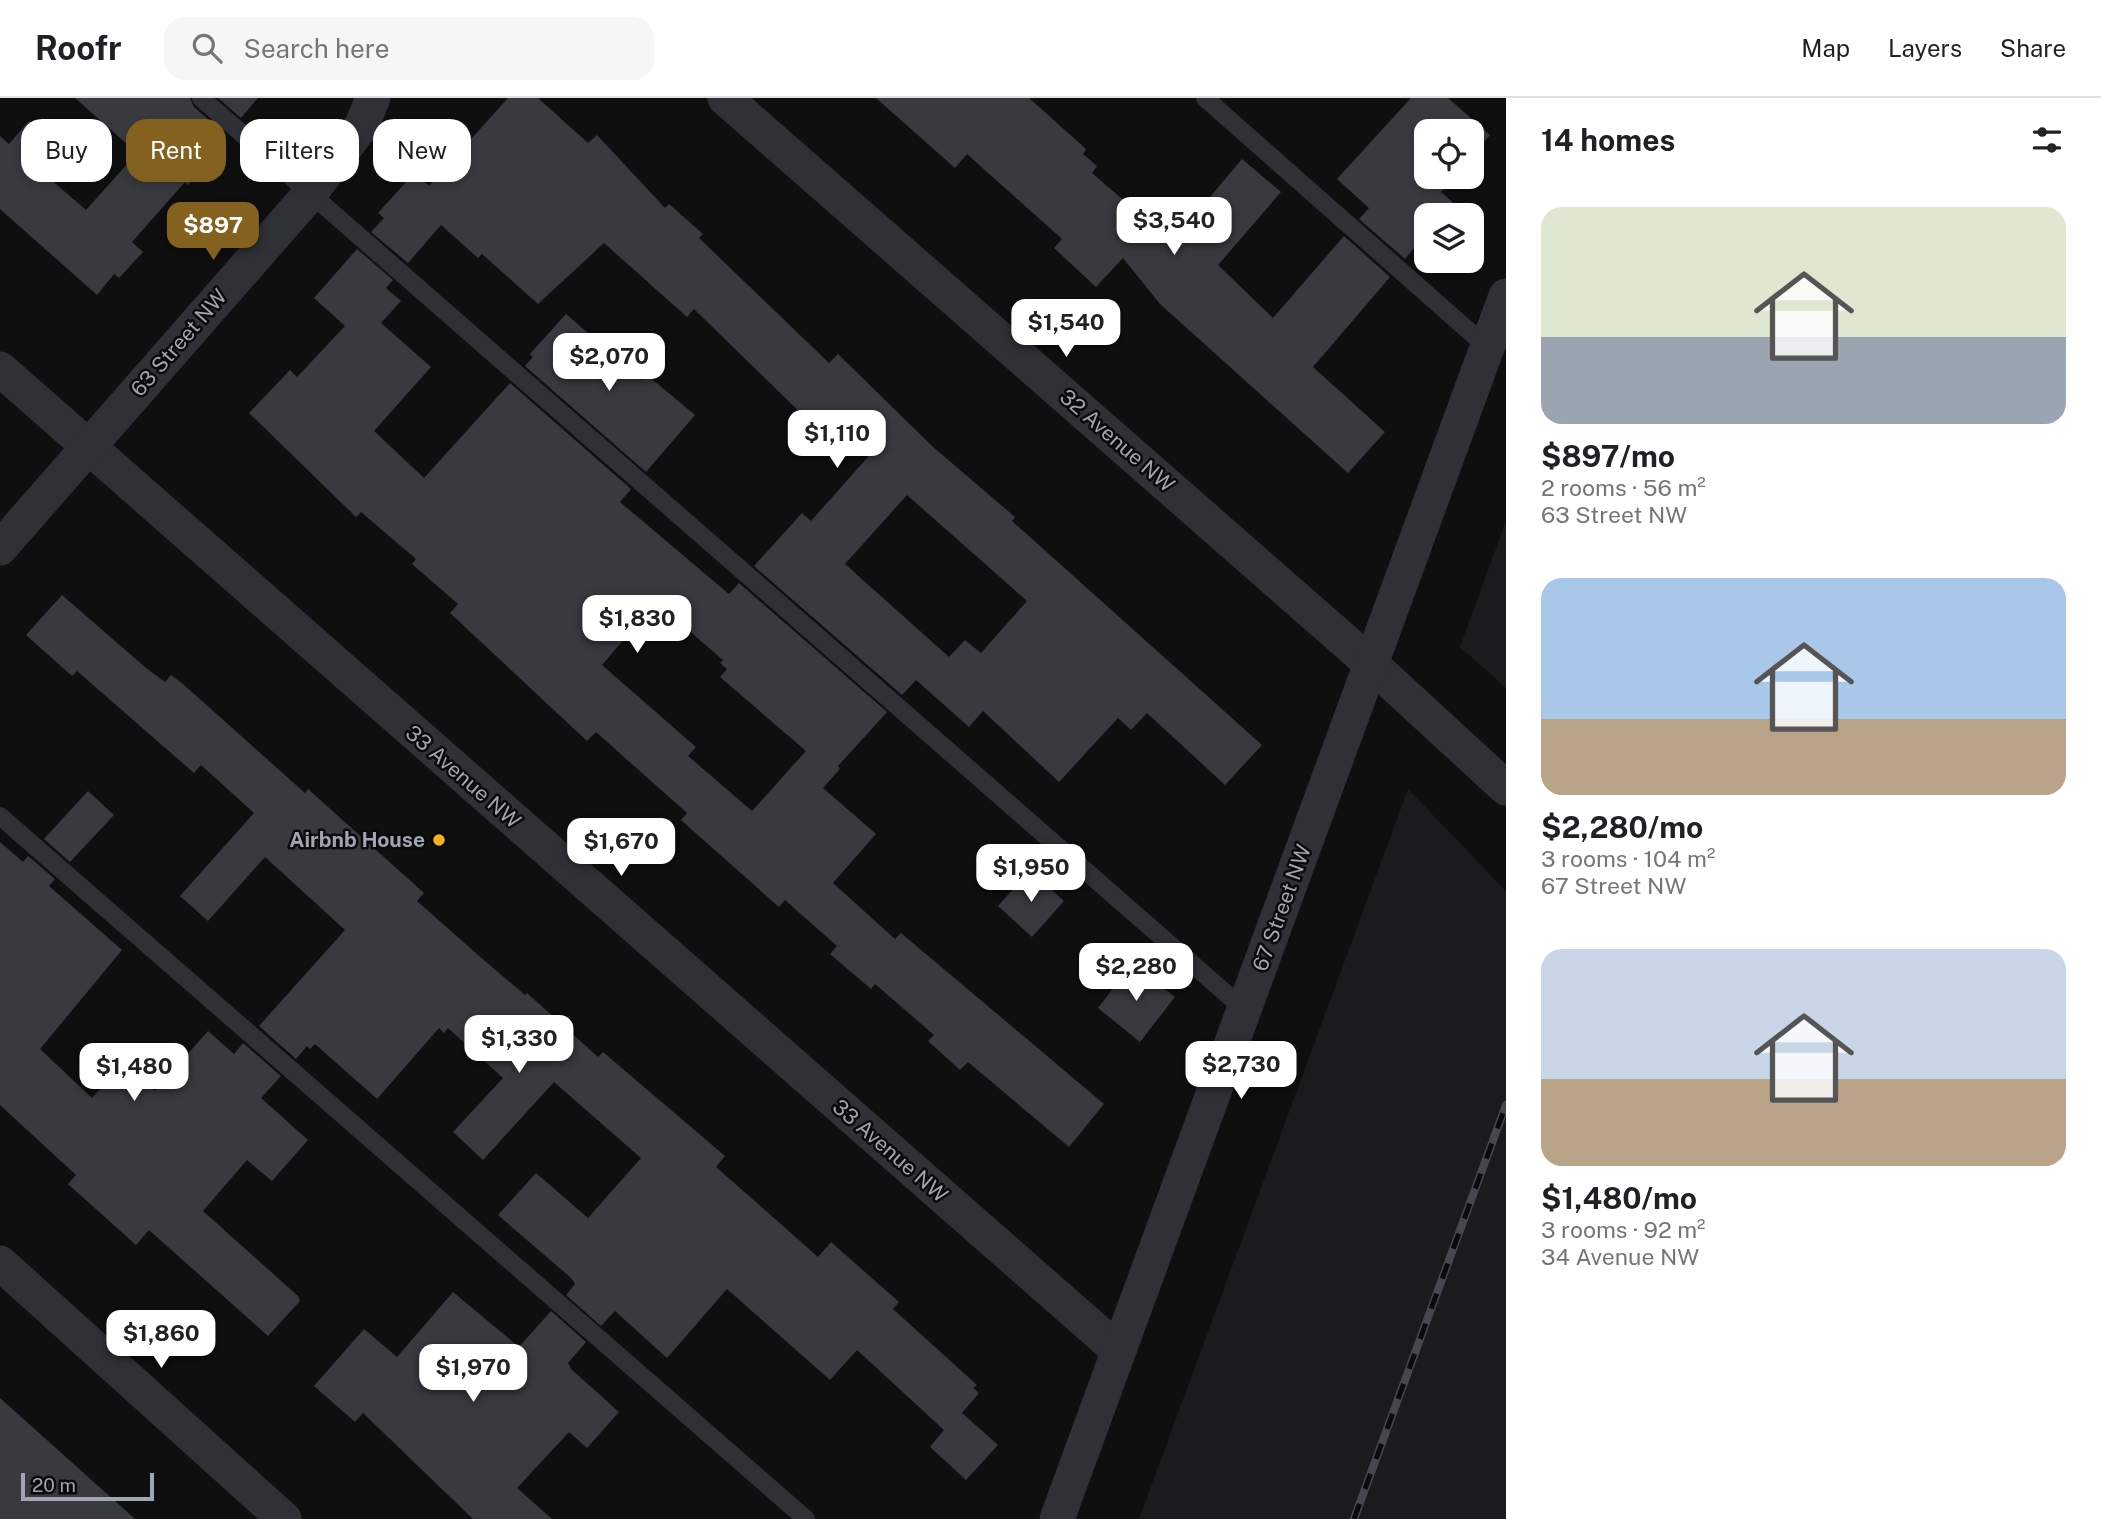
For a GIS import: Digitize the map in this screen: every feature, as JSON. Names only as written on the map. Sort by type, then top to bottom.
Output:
[{"type":"street","name":"63 Street NW","points":[[0,548],[309,195],[362,125],[373,98]]},
{"type":"street","name":"32 Avenue NW","points":[[725,98],[1370,663],[1506,788]]},
{"type":"street","name":"67 Street NW","points":[[1056,1519],[1506,296]]},
{"type":"street","name":"33 Avenue NW","points":[[0,369],[1118,1350]]},
{"type":"street","points":[[0,1263],[284,1519]]},
{"type":"lane","points":[[201,98],[1245,1010]]},
{"type":"lane","points":[[1205,98],[1487,347]]},
{"type":"lane","points":[[0,816],[806,1519]]},
{"type":"shaded area","points":[[1506,521],[1506,688],[1460,647]]},
{"type":"shaded area","points":[[1408,789],[1506,891],[1506,1519],[1139,1519]]},
{"type":"building","points":[[75,98],[190,98],[194,107],[208,119],[126,119],[126,143],[112,131],[112,119],[99,119]]},
{"type":"building","points":[[218,98],[258,98],[241,118]]},
{"type":"building","points":[[508,98],[538,98],[588,143],[597,135],[665,208],[669,204],[703,234],[699,238],[829,363],[838,354],[932,446],[1015,517],[1012,521],[1262,745],[1225,785],[1147,713],[1131,730],[1118,718],[1059,782],[983,711],[969,727],[916,680],[902,695],[754,566],[802,513],[811,521],[868,457],[818,410],[808,420],[694,309],[687,317],[604,243],[538,304],[482,254],[478,258],[441,225],[408,263],[371,232],[384,218],[378,213],[406,182],[424,182],[429,186],[433,182],[471,182],[471,139]],"holes":[[[907,495],[1027,601],[981,653],[965,640],[949,657],[845,564]]]},
{"type":"building","points":[[876,98],[1029,98],[1086,149],[1083,154],[1097,166],[1092,173],[1172,242],[1242,159],[1281,192],[1218,265],[1273,318],[1344,236],[1390,277],[1313,367],[1385,432],[1348,473],[1160,304],[1123,258],[1096,287],[1054,248],[1062,239],[967,154],[955,168]]},
{"type":"building","points":[[1411,98],[1448,98],[1472,119],[1414,119],[1414,189],[1444,189],[1441,192],[1453,203],[1414,203],[1414,248],[1405,259],[1359,219],[1369,208],[1337,179]]},
{"type":"building","points":[[21,130],[21,182],[54,182],[86,210],[126,165],[126,182],[185,182],[132,242],[143,252],[119,278],[114,274],[97,295],[0,209],[0,136],[9,144]]},
{"type":"building","points":[[1484,130],[1490,135],[1484,142]]},
{"type":"building","points":[[357,249],[393,280],[386,288],[401,301],[381,323],[431,367],[374,431],[424,478],[510,383],[631,489],[620,502],[729,594],[739,583],[887,712],[838,766],[840,769],[823,788],[876,834],[833,883],[895,939],[901,933],[1104,1104],[1069,1147],[968,1062],[960,1070],[928,1041],[934,1035],[875,984],[871,989],[830,954],[837,946],[785,900],[779,907],[681,820],[687,813],[596,732],[587,741],[450,613],[458,604],[412,564],[416,559],[361,512],[356,517],[249,413],[290,370],[297,377],[345,326],[314,298]],"holes":[[[656,602],[723,660],[720,663],[727,669],[720,677],[806,751],[752,811],[688,756],[696,747],[602,665]]]},
{"type":"building","points":[[566,314],[642,380],[647,375],[695,415],[646,472],[525,366],[533,357],[530,354]]},
{"type":"building","points":[[62,595],[146,668],[165,682],[171,675],[305,793],[308,789],[424,893],[417,901],[478,955],[525,995],[527,993],[598,1057],[603,1052],[725,1156],[716,1167],[818,1257],[831,1242],[899,1302],[893,1309],[977,1385],[973,1388],[979,1393],[962,1413],[998,1445],[966,1480],[930,1447],[944,1430],[857,1350],[830,1380],[727,1289],[667,1358],[615,1311],[601,1326],[566,1295],[575,1284],[571,1278],[498,1215],[536,1173],[588,1218],[641,1158],[554,1082],[483,1160],[453,1132],[503,1078],[448,1028],[444,1033],[439,1028],[377,1099],[315,1044],[310,1049],[307,1046],[296,1059],[259,1026],[345,930],[265,857],[208,921],[180,896],[254,813],[201,765],[194,773],[77,671],[72,676],[26,635]]},
{"type":"building","points":[[88,791],[114,815],[70,862],[44,839]]},
{"type":"building","points":[[0,842],[23,862],[28,856],[55,879],[49,886],[122,950],[40,1049],[92,1098],[125,1062],[155,1091],[208,1031],[234,1054],[243,1043],[281,1076],[261,1098],[308,1140],[272,1181],[247,1160],[203,1211],[298,1296],[300,1301],[268,1336],[149,1230],[136,1245],[68,1184],[76,1175],[0,1105]]},
{"type":"building","points":[[1030,870],[1064,901],[1032,937],[998,906]]},
{"type":"building","points":[[1132,964],[1175,997],[1140,1042],[1098,1008]]},
{"type":"building","points":[[453,1292],[519,1347],[551,1311],[586,1342],[568,1363],[571,1369],[619,1412],[587,1448],[569,1432],[517,1488],[552,1519],[473,1519],[363,1413],[355,1422],[314,1386],[364,1329],[397,1357]]},
{"type":"building","points":[[0,1398],[135,1519],[0,1519]]},
{"type":"railway","points":[[1354,1519],[1506,1105]]},
{"type":"place","name":"Airbnb House","points":[[439,840]]}]
